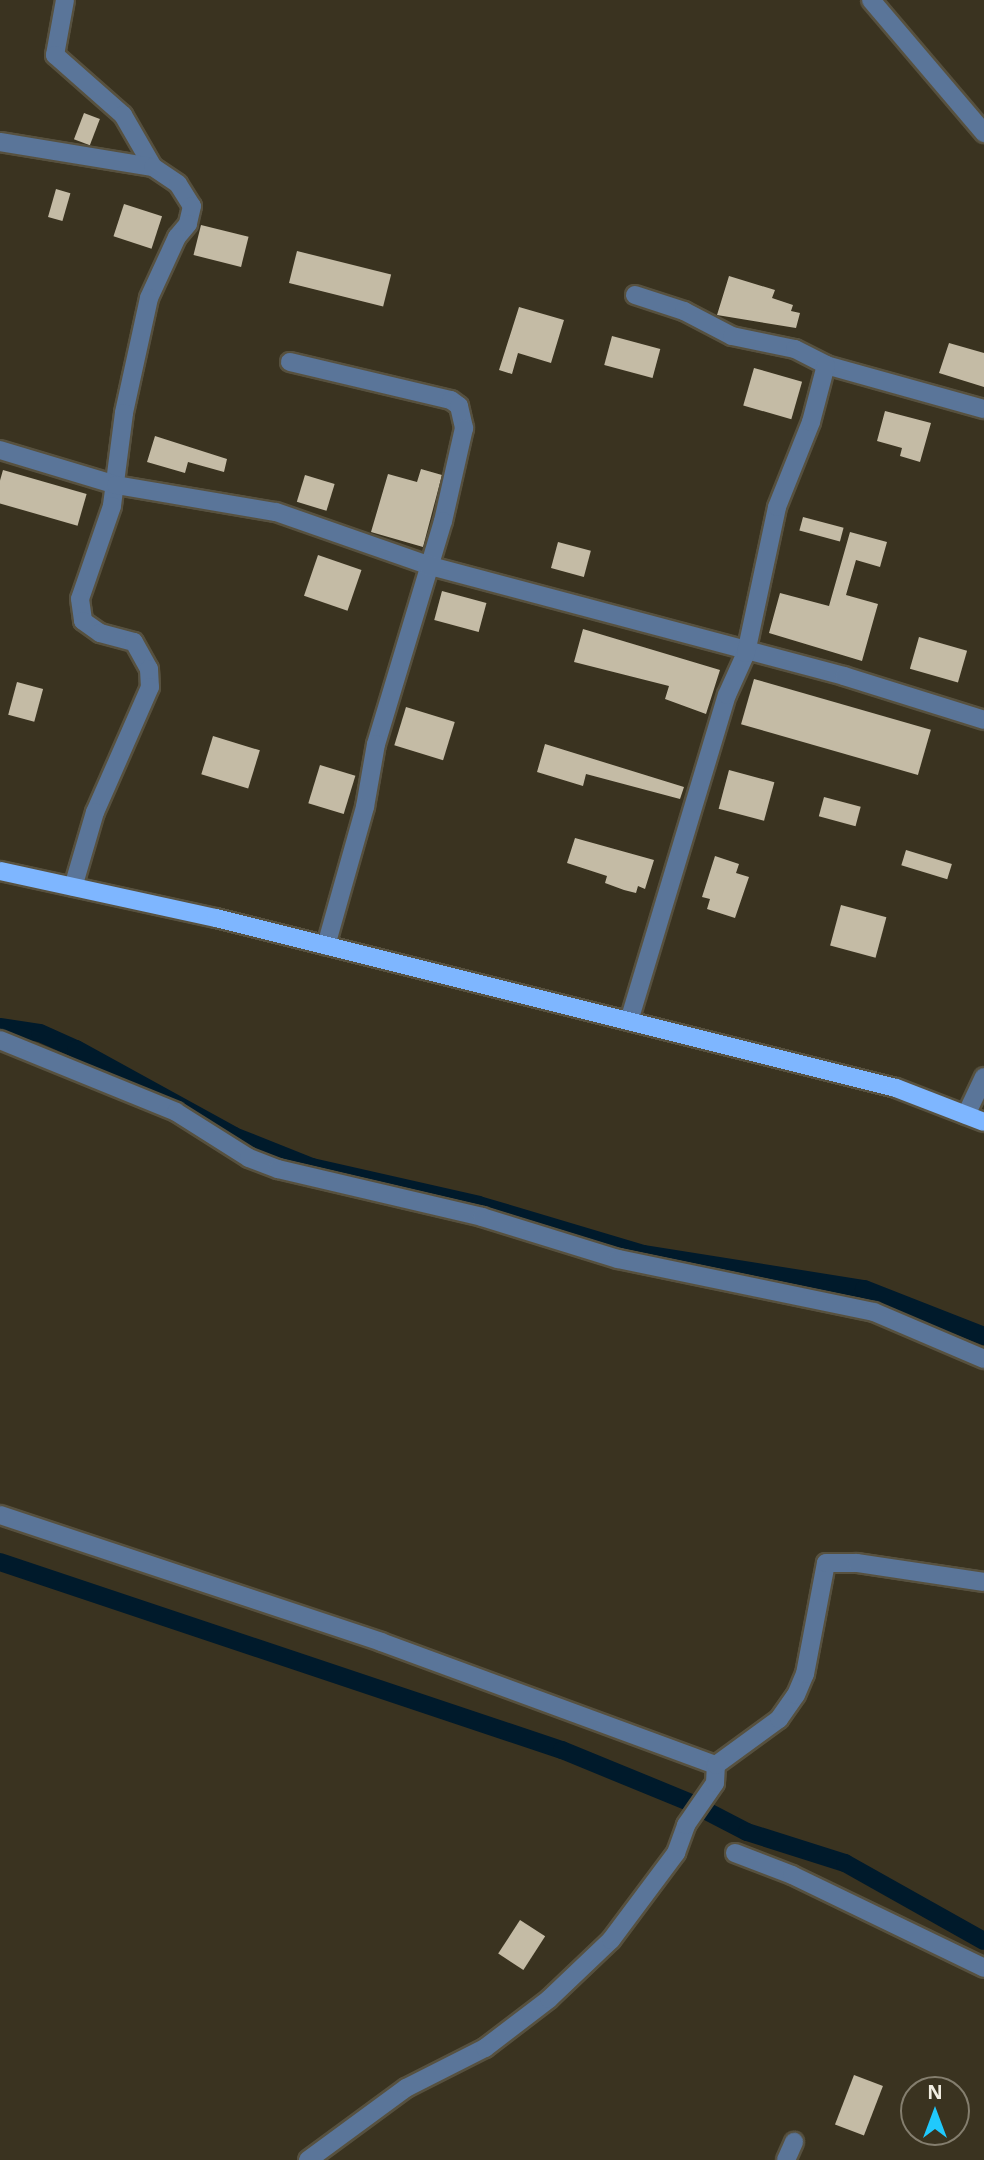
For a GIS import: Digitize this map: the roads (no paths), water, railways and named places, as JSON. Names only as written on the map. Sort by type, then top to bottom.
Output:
[{"type":"main road","points":[[0,871],[326,946],[896,1088],[984,1122]]},
{"type":"street","points":[[65,0],[55,55],[123,115],[153,167]]},
{"type":"street","points":[[871,0],[984,133]]},
{"type":"street","points":[[0,142],[153,167],[178,184],[192,206],[188,224],[177,237],[149,298],[124,413],[116,485],[78,611],[83,621],[100,633],[134,642],[149,668],[150,687],[95,812],[73,887]]},
{"type":"street","points":[[635,295],[684,311],[732,336],[795,349],[826,365],[984,409]]},
{"type":"street","points":[[290,362],[440,397],[459,406],[463,442],[376,744],[365,807],[326,946]]},
{"type":"street","points":[[629,1021],[727,695],[746,653],[777,507],[811,422],[826,365]]},
{"type":"street","points":[[0,450],[116,485],[276,512],[427,565],[746,653],[844,676],[984,720]]},
{"type":"street","points":[[0,1040],[176,1112],[249,1158],[278,1170],[482,1217],[618,1259],[874,1311],[984,1359]]},
{"type":"street","points":[[966,1115],[984,1077]]},
{"type":"street","points":[[0,1515],[381,1642],[716,1765]]},
{"type":"street","points":[[308,2160],[405,2088],[485,2048],[592,1962],[663,1872],[695,1815],[707,1800],[716,1765],[779,1719],[796,1695],[804,1674],[826,1563],[857,1563],[984,1582]]},
{"type":"street","points":[[735,1853],[803,1880],[984,1968]]},
{"type":"street","points":[[786,2160],[794,2142]]},
{"type":"waterway","points":[[0,1027],[40,1033],[76,1049],[234,1136],[312,1167],[479,1205],[643,1254],[864,1289],[984,1336]]},
{"type":"waterway","points":[[0,1562],[562,1750],[691,1803],[747,1832],[845,1863],[984,1941]]}]
